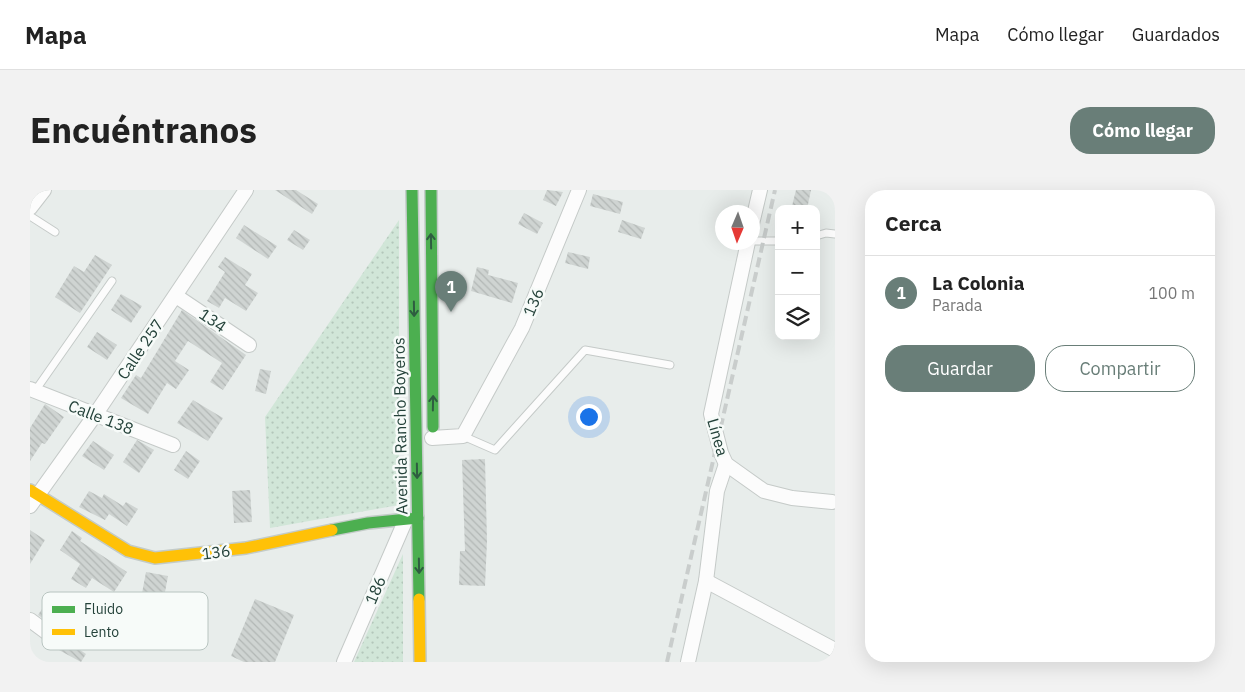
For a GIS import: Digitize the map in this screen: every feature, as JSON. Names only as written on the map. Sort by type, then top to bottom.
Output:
[{"type":"main road","name":"Avenida Rancho Boyeros","points":[[412,190],[412,518],[420,662]]},
{"type":"main road","name":"Avenida Rancho Boyeros","points":[[431,190],[433,442]]},
{"type":"main road","name":"136","points":[[33,497],[128,551],[155,558],[246,548],[368,523],[412,518]]},
{"type":"street","points":[[30,208],[44,190]]},
{"type":"street","name":"Calle 257","points":[[33,497],[96,415],[246,190]]},
{"type":"street","name":"136","points":[[463,436],[522,328],[579,190]]},
{"type":"street","points":[[756,205],[760,190]]},
{"type":"street","name":"Línea","points":[[688,662],[706,581],[717,490],[726,464],[710,414],[746,250]]},
{"type":"street","name":"134","points":[[176,296],[249,345]]},
{"type":"street","name":"Calle 138","points":[[33,390],[173,445]]},
{"type":"street","points":[[433,442],[463,436]]},
{"type":"street","points":[[726,464],[764,491],[792,498],[832,502]]},
{"type":"street","name":"186","points":[[344,662],[412,518]]},
{"type":"street","points":[[706,581],[835,650]]},
{"type":"street","points":[[30,620],[42,628]]},
{"type":"lane","points":[[30,216],[55,232]]},
{"type":"lane","points":[[820,235],[835,234]]},
{"type":"lane","points":[[760,241],[775,241]]},
{"type":"lane","points":[[33,390],[112,282]]},
{"type":"lane","points":[[463,436],[495,450],[585,350],[670,364]]},
{"type":"green space","points":[[399,220],[399,505],[270,528],[265,417]]},
{"type":"green space","points":[[403,554],[403,662],[354,662]]},
{"type":"building","points":[[275,190],[296,190],[318,204],[312,214]]},
{"type":"building","points":[[547,190],[563,192],[556,206],[543,200]]},
{"type":"building","points":[[796,190],[811,190],[808,205],[792,205]]},
{"type":"building","points":[[593,194],[623,202],[620,214],[590,206]]},
{"type":"building","points":[[524,213],[543,223],[537,234],[518,224]]},
{"type":"building","points":[[622,220],[645,228],[641,239],[618,232]]},
{"type":"building","points":[[244,225],[277,246],[268,259],[236,238]]},
{"type":"building","points":[[294,230],[310,240],[303,250],[287,240]]},
{"type":"building","points":[[568,252],[590,257],[588,269],[565,263]]},
{"type":"building","points":[[95,255],[112,265],[80,313],[55,297],[74,266],[84,272]]},
{"type":"building","points":[[225,257],[252,274],[245,285],[258,293],[246,311],[225,298],[219,308],[207,301],[225,272],[218,267]]},
{"type":"building","points":[[477,267],[489,270],[488,275],[518,283],[512,303],[471,291]]},
{"type":"building","points":[[121,294],[142,306],[131,323],[111,310]]},
{"type":"building","points":[[182,310],[246,355],[223,390],[210,382],[222,363],[188,341],[175,361],[189,370],[176,389],[167,383],[148,414],[121,398],[136,375],[141,378]]},
{"type":"building","points":[[97,332],[117,345],[107,360],[87,347]]},
{"type":"building","points":[[260,369],[271,371],[266,394],[255,391]]},
{"type":"building","points":[[193,400],[223,418],[208,441],[177,423]]},
{"type":"building","points":[[45,404],[64,417],[45,444],[42,443],[30,461],[30,428]]},
{"type":"building","points":[[137,440],[154,450],[139,473],[123,462]]},
{"type":"building","points":[[93,441],[114,455],[104,470],[82,456]]},
{"type":"building","points":[[186,451],[200,461],[188,479],[174,470]]},
{"type":"building","points":[[485,459],[487,541],[485,586],[459,585],[460,551],[465,551],[462,460]]},
{"type":"building","points":[[250,490],[252,522],[234,523],[232,491]]},
{"type":"building","points":[[89,491],[102,498],[104,494],[123,506],[126,502],[138,509],[127,526],[109,514],[105,520],[79,507]]},
{"type":"building","points":[[30,530],[45,540],[30,564]]},
{"type":"building","points":[[72,531],[82,538],[80,541],[127,572],[114,592],[92,578],[86,588],[71,579],[80,564],[60,550]]},
{"type":"building","points":[[146,572],[168,576],[165,592],[142,592]]},
{"type":"building","points":[[255,599],[294,615],[275,662],[244,662],[231,656]]},
{"type":"building","points":[[42,609],[42,618],[38,615]]},
{"type":"building","points":[[59,650],[80,650],[86,654],[81,662]]},
{"type":"railway","points":[[667,662],[775,190]]},
{"type":"traffic: fast","points":[[412,190],[419,599]]},
{"type":"traffic: fast","points":[[431,190],[433,427]]},
{"type":"traffic: fast","points":[[332,530],[368,523],[418,518]]},
{"type":"traffic: slow","points":[[30,490],[128,551],[155,558],[246,548],[332,530]]},
{"type":"traffic: slow","points":[[419,599],[420,662]]},
{"type":"place","name":"La Colonia","points":[[451,312]]}]
